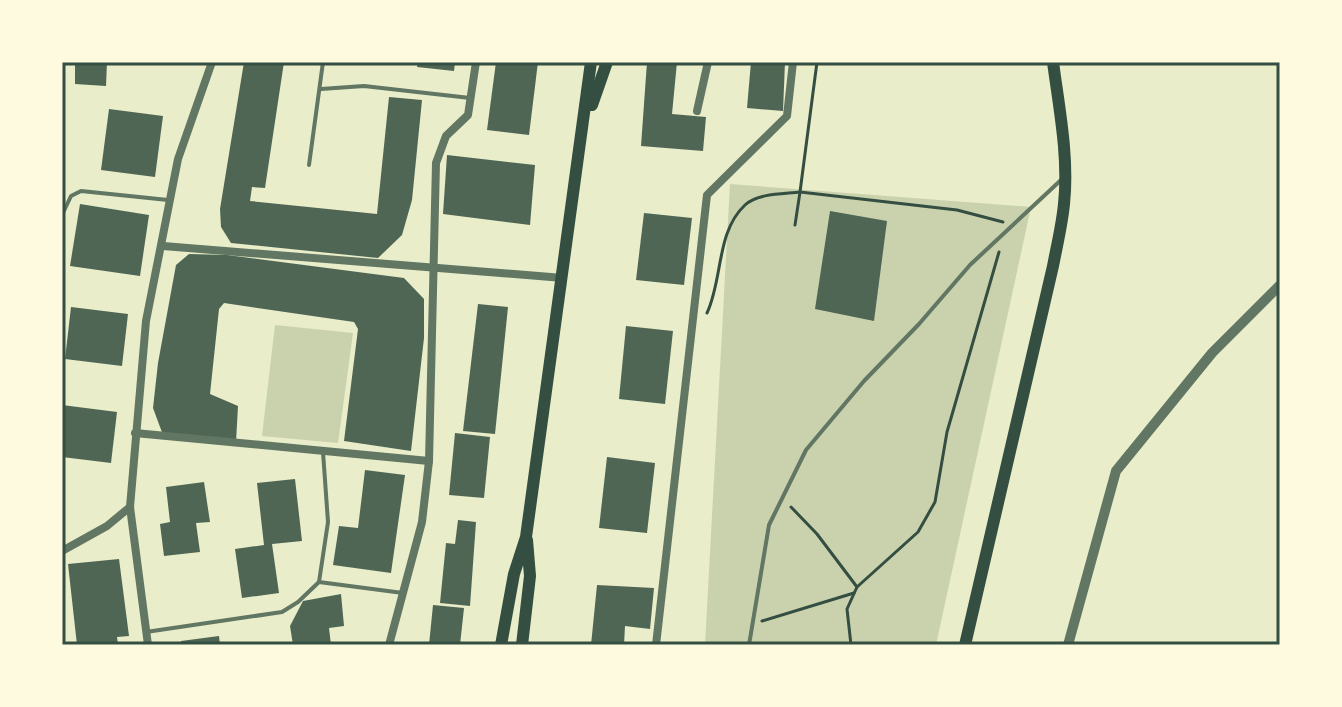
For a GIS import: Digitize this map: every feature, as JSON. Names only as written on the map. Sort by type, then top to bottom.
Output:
[{"type":"main road","points":[[501,645],[514,574],[526,537],[591,62]]},
{"type":"main road","points":[[582,139],[607,62]]},
{"type":"main road","points":[[965,645],[1053,266],[1064,204],[1065,176],[1053,62]]},
{"type":"main road","points":[[522,645],[530,576],[526,537]]},
{"type":"street","points":[[148,645],[130,507],[146,321],[178,159],[212,62]]},
{"type":"street","points":[[389,645],[422,522],[429,461],[436,163],[446,136],[468,115],[476,62]]},
{"type":"street","points":[[697,111],[708,62]]},
{"type":"street","points":[[656,645],[707,195],[787,116],[793,62]]},
{"type":"street","points":[[163,246],[563,278]]},
{"type":"street","points":[[1068,645],[1116,471],[1212,353],[1280,285]]},
{"type":"street","points":[[135,433],[429,461]]},
{"type":"street","points":[[62,551],[107,526],[130,507]]},
{"type":"lane","points":[[309,165],[323,62]]},
{"type":"lane","points":[[321,89],[364,86],[472,98]]},
{"type":"lane","points":[[749,645],[769,525],[806,450],[970,265],[1065,176]]},
{"type":"lane","points":[[62,215],[71,196],[81,191],[168,200]]},
{"type":"lane","points":[[146,632],[282,612],[319,582],[328,522],[323,452]]},
{"type":"lane","points":[[319,582],[405,593]]},
{"type":"lane","points":[[1268,645],[1280,644]]},
{"type":"path","points":[[795,225],[817,62]]},
{"type":"path","points":[[692,329],[697,327],[710,308],[728,231],[746,204],[765,196],[800,192],[957,210],[1013,225]]},
{"type":"path","points":[[851,645],[847,609],[857,587],[918,532],[935,502],[947,432],[1005,234]]},
{"type":"path","points":[[781,496],[817,534],[857,587]]},
{"type":"path","points":[[751,624],[854,593]]},
{"type":"green space","points":[[730,184],[1031,207],[936,645],[705,645]]},
{"type":"green space","points":[[275,325],[353,333],[338,443],[262,436]]},
{"type":"building","points":[[75,62],[107,62],[106,86],[75,84]]},
{"type":"building","points":[[244,62],[284,62],[265,188],[252,187],[250,201],[377,214],[389,97],[422,100],[412,200],[402,235],[378,258],[231,243],[221,227],[220,209]]},
{"type":"building","points":[[418,62],[455,62],[454,71],[417,67]]},
{"type":"building","points":[[496,62],[538,62],[529,135],[487,130]]},
{"type":"building","points":[[647,62],[677,62],[672,114],[706,117],[703,151],[641,146]]},
{"type":"building","points":[[751,62],[785,62],[783,111],[747,108]]},
{"type":"building","points":[[109,109],[163,116],[155,177],[101,170]]},
{"type":"building","points":[[447,155],[535,165],[530,225],[443,214]]},
{"type":"building","points":[[80,204],[149,215],[140,276],[70,266]]},
{"type":"building","points":[[830,211],[887,221],[874,321],[815,309]]},
{"type":"building","points":[[644,213],[692,218],[684,285],[636,280]]},
{"type":"building","points":[[189,254],[227,255],[404,278],[424,299],[424,338],[411,451],[344,441],[358,329],[354,322],[224,303],[219,309],[210,394],[238,406],[236,442],[163,435],[153,408],[158,363],[176,265]]},
{"type":"building","points":[[478,304],[508,307],[495,434],[463,431]]},
{"type":"building","points":[[71,307],[128,314],[122,366],[65,359]]},
{"type":"building","points":[[626,326],[673,331],[665,404],[619,399]]},
{"type":"building","points":[[62,405],[117,412],[111,463],[62,457]]},
{"type":"building","points":[[455,433],[490,437],[484,498],[449,495]]},
{"type":"building","points":[[607,457],[655,463],[647,533],[599,528]]},
{"type":"building","points":[[365,470],[405,475],[391,573],[333,565],[339,526],[358,528]]},
{"type":"building","points":[[295,479],[302,541],[272,544],[279,593],[242,598],[235,549],[264,545],[257,483]]},
{"type":"building","points":[[204,482],[210,522],[196,523],[200,552],[164,556],[160,524],[170,522],[166,487]]},
{"type":"building","points":[[458,520],[476,522],[470,606],[440,603],[446,543],[455,544]]},
{"type":"building","points":[[119,559],[129,636],[117,637],[118,645],[77,645],[68,564]]},
{"type":"building","points":[[597,585],[654,588],[650,629],[625,626],[624,645],[591,645]]},
{"type":"building","points":[[341,594],[344,626],[329,628],[331,645],[293,645],[290,626],[303,601]]},
{"type":"building","points":[[433,605],[464,608],[460,645],[429,645]]},
{"type":"building","points":[[219,636],[220,645],[181,645],[181,641]]}]
